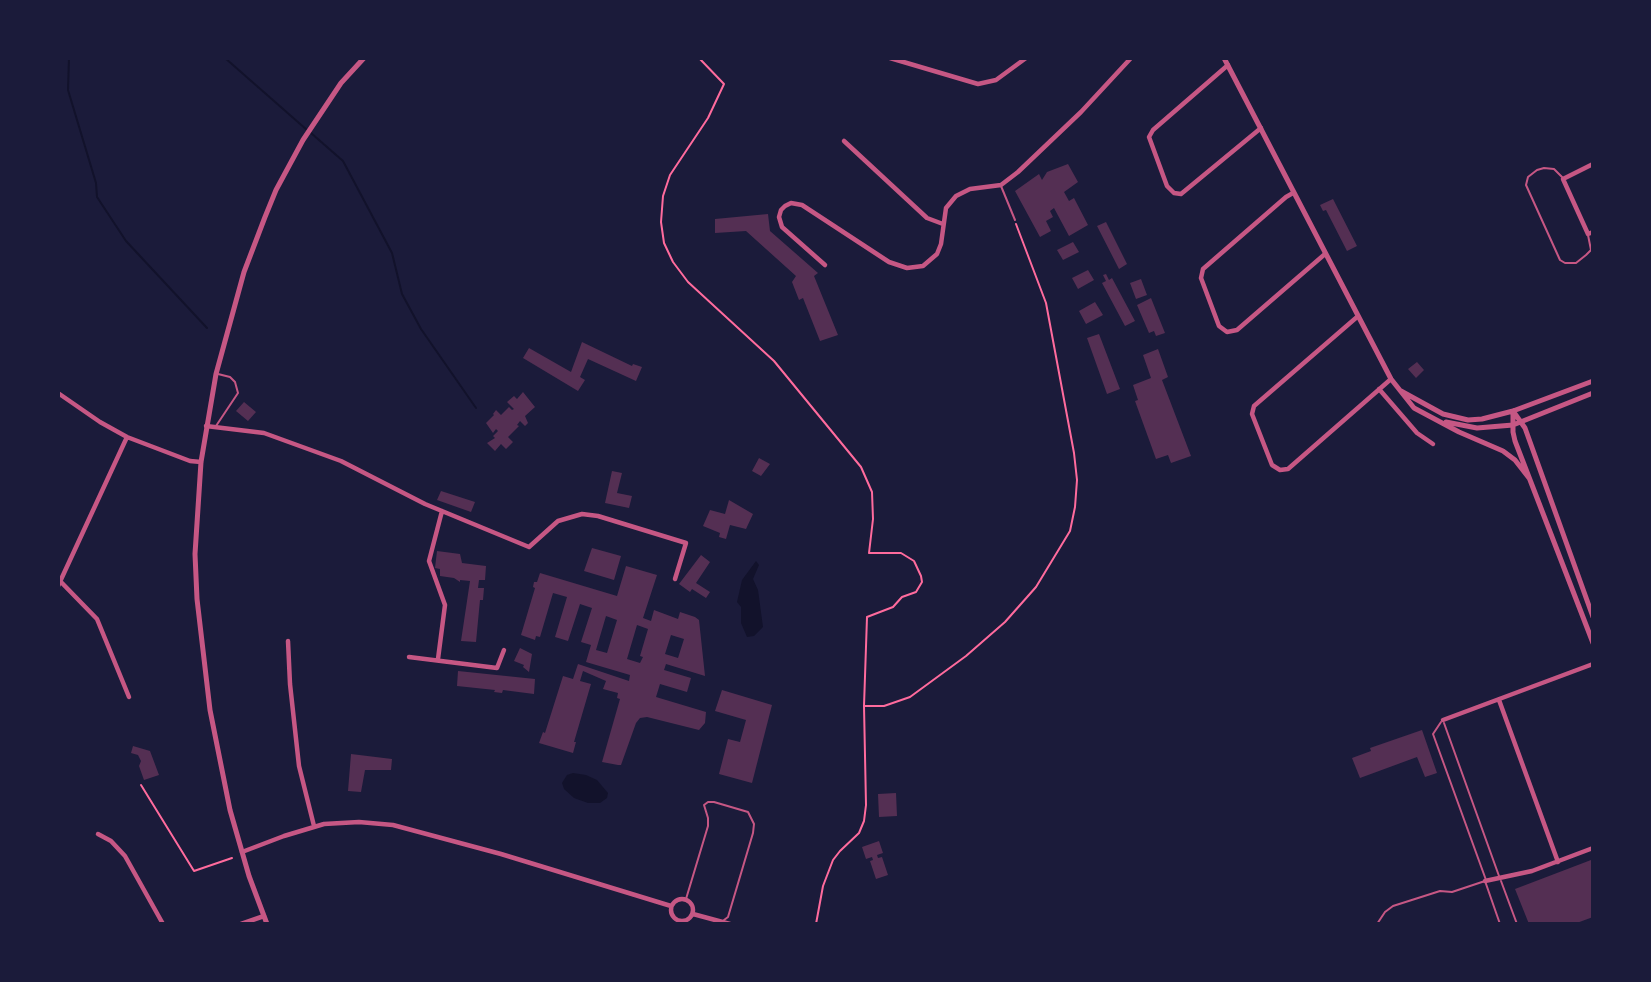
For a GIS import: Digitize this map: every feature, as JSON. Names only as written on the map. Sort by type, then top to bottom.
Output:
[{"type":"street","points":[[267,924],[230,810],[213,723],[197,599],[195,554],[201,462],[216,374],[253,249],[276,190],[321,112],[341,83],[364,58]]},
{"type":"street","points":[[890,58],[978,84],[996,80],[1026,58]]},
{"type":"street","points":[[825,265],[782,227],[780,210],[785,206],[791,203],[802,205],[889,262],[906,268],[923,265],[937,254],[946,208],[956,196],[970,189],[1000,185],[1018,172],[1076,117],[1131,58]]},
{"type":"street","points":[[1224,58],[1391,379],[1414,408],[1503,451],[1515,460],[1529,478]]},
{"type":"street","points":[[1227,65],[1153,130],[1149,138],[1167,186],[1174,193],[1181,194],[1261,128]]},
{"type":"street","points":[[844,141],[927,218],[943,223]]},
{"type":"street","points":[[1591,233],[1563,179],[1593,164]]},
{"type":"street","points":[[1293,193],[1203,269],[1201,278],[1219,326],[1227,332],[1237,330],[1325,254]]},
{"type":"street","points":[[1357,317],[1254,406],[1252,414],[1272,465],[1280,470],[1288,469],[1391,379]]},
{"type":"street","points":[[1399,389],[1432,410],[1453,418],[1482,419],[1513,411],[1593,381]]},
{"type":"street","points":[[1379,389],[1417,433],[1433,444]]},
{"type":"street","points":[[58,393],[127,437],[190,461],[201,462]]},
{"type":"street","points":[[1436,420],[1477,428],[1513,425],[1593,393]]},
{"type":"street","points":[[1513,411],[1522,422],[1593,617]]},
{"type":"street","points":[[1513,411],[1515,441],[1593,643]]},
{"type":"street","points":[[206,426],[276,436],[341,461],[425,504],[528,547],[549,527],[566,517],[582,514],[598,516],[686,542],[675,579]]},
{"type":"street","points":[[127,437],[59,584],[97,619],[129,697]]},
{"type":"street","points":[[438,659],[445,605],[429,561],[442,511]]},
{"type":"street","points":[[288,641],[299,766],[314,826]]},
{"type":"street","points":[[409,657],[497,668],[504,650]]},
{"type":"street","points":[[1443,720],[1593,664]]},
{"type":"street","points":[[1499,699],[1558,862]]},
{"type":"street","points":[[242,852],[314,826],[359,822],[393,825],[501,854],[671,906]]},
{"type":"street","points":[[98,834],[111,841],[125,856],[163,924]]},
{"type":"street","points":[[1485,881],[1558,862],[1593,848]]},
{"type":"street","points":[[671,906],[677,900],[686,899],[692,905],[693,914]]},
{"type":"street","points":[[671,906],[672,915],[678,921],[687,920],[693,914]]},
{"type":"street","points":[[693,914],[730,924]]},
{"type":"street","points":[[241,924],[264,916]]},
{"type":"lane","points":[[1563,179],[1554,169],[1545,168],[1536,170],[1528,177],[1526,185],[1560,260],[1565,263],[1576,262],[1587,255],[1591,250],[1591,233]]},
{"type":"lane","points":[[1000,185],[1015,220]]},
{"type":"lane","points":[[215,427],[238,393],[239,387],[230,377],[216,374]]},
{"type":"lane","points":[[1500,924],[1433,734],[1443,720],[1517,924]]},
{"type":"lane","points":[[686,899],[708,826],[704,805],[711,802],[745,810],[754,824],[728,917],[719,921]]},
{"type":"lane","points":[[1377,924],[1393,906],[1440,891],[1452,892],[1485,881]]},
{"type":"path","points":[[699,58],[724,84],[708,118],[670,175],[663,196],[661,222],[664,243],[673,262],[688,282],[789,378],[861,467],[872,492],[873,519],[869,552],[901,553],[914,561],[922,582],[916,592],[902,597],[892,607],[867,617],[864,821],[859,833],[833,860],[823,886],[816,924]]},
{"type":"path","points":[[864,706],[884,706],[910,697],[966,656],[1005,622],[1036,587],[1070,531],[1075,507],[1076,480],[1055,349],[1046,303],[1015,220]]},
{"type":"path","points":[[141,785],[194,871],[232,858]]},
{"type":"shaded area","points":[[756,561],[759,565],[753,579],[758,590],[763,627],[754,636],[747,637],[741,623],[741,607],[737,602],[742,580]]},
{"type":"shaded area","points":[[573,773],[597,780],[608,793],[607,798],[600,803],[588,803],[574,798],[564,789],[562,783],[567,775]]},
{"type":"building","points":[[1068,164],[1078,182],[1064,192],[1069,201],[1074,198],[1088,225],[1069,236],[1054,208],[1050,211],[1053,217],[1046,221],[1051,231],[1040,237],[1015,191],[1039,174],[1042,180],[1047,172]]},
{"type":"building","points":[[1333,199],[1357,246],[1347,251],[1326,210],[1323,211],[1320,205]]},
{"type":"building","points":[[768,214],[770,231],[818,273],[814,276],[838,335],[820,341],[803,298],[799,300],[792,282],[796,276],[746,231],[715,233],[715,219]]},
{"type":"building","points":[[1106,222],[1127,264],[1119,269],[1097,226]]},
{"type":"building","points":[[1073,242],[1079,252],[1063,260],[1057,250]]},
{"type":"building","points":[[1088,270],[1094,280],[1078,289],[1072,278]]},
{"type":"building","points":[[1106,274],[1109,280],[1112,278],[1135,321],[1125,326],[1102,283],[1106,281],[1103,275]]},
{"type":"building","points":[[1141,279],[1147,295],[1136,299],[1130,283]]},
{"type":"building","points":[[1151,298],[1165,333],[1156,336],[1154,331],[1149,333],[1137,305]]},
{"type":"building","points":[[1095,302],[1103,315],[1086,324],[1079,311]]},
{"type":"building","points":[[1099,334],[1120,389],[1107,394],[1087,338]]},
{"type":"building","points":[[582,342],[632,366],[642,367],[636,381],[588,359],[580,377],[585,380],[578,391],[523,358],[529,348],[571,372]]},
{"type":"building","points":[[1158,349],[1168,377],[1162,380],[1191,456],[1171,463],[1168,455],[1156,459],[1135,401],[1138,400],[1133,385],[1151,378],[1143,355]]},
{"type":"building","points":[[1417,362],[1424,370],[1416,378],[1408,369]]},
{"type":"building","points":[[523,392],[535,407],[525,416],[528,423],[525,426],[520,421],[517,425],[519,426],[508,437],[513,442],[506,449],[501,444],[495,451],[487,443],[495,438],[493,436],[498,431],[496,429],[493,433],[486,423],[496,410],[501,415],[509,407],[514,409],[507,402],[514,396],[517,399]]},
{"type":"building","points":[[244,402],[256,412],[248,421],[236,411]]},
{"type":"building","points":[[759,458],[770,464],[761,476],[752,471]]},
{"type":"building","points":[[612,471],[622,473],[617,493],[632,496],[629,508],[605,503]]},
{"type":"building","points":[[441,491],[475,502],[471,512],[437,500]]},
{"type":"building","points":[[729,500],[753,514],[746,529],[730,525],[726,539],[719,537],[720,533],[703,526],[710,510],[725,514]]},
{"type":"building","points":[[592,548],[621,556],[614,580],[584,571]]},
{"type":"building","points":[[437,551],[460,554],[462,563],[486,566],[485,580],[479,580],[478,588],[484,588],[483,600],[480,600],[476,642],[461,641],[470,581],[460,582],[454,578],[440,576],[440,569],[435,568]]},
{"type":"building","points":[[701,555],[710,562],[696,583],[710,592],[706,598],[679,584]]},
{"type":"building","points":[[626,566],[657,575],[643,618],[651,621],[654,610],[678,619],[680,612],[699,620],[705,676],[666,664],[664,670],[691,678],[687,692],[660,684],[656,697],[706,712],[705,723],[699,730],[647,717],[640,718],[621,765],[602,762],[620,699],[617,698],[618,693],[603,689],[606,681],[583,671],[580,681],[591,684],[573,753],[539,743],[543,732],[545,733],[563,676],[573,679],[578,664],[629,681],[630,675],[586,662],[591,645],[581,642],[592,608],[580,604],[568,641],[555,637],[567,597],[553,593],[540,637],[536,636],[535,640],[521,635],[535,588],[534,582],[537,582],[540,573],[617,596]],"holes":[[[606,616],[617,620],[607,653],[596,650]],[[637,625],[648,629],[640,663],[627,659]],[[671,635],[684,639],[678,658],[665,654]]]},
{"type":"building","points":[[520,648],[532,654],[529,672],[524,665],[514,661]]},
{"type":"building","points":[[458,671],[535,679],[534,694],[503,690],[502,693],[457,686]]},
{"type":"building","points":[[722,690],[772,705],[752,783],[719,774],[728,739],[740,742],[746,720],[715,711]]},
{"type":"building","points":[[1422,730],[1437,773],[1425,777],[1417,757],[1360,778],[1352,758],[1371,751],[1370,748]]},
{"type":"building","points":[[133,746],[150,751],[159,775],[144,780],[139,766],[141,761],[138,755],[131,753]]},
{"type":"building","points":[[351,754],[392,759],[391,770],[365,770],[361,792],[348,791]]},
{"type":"building","points":[[896,793],[897,816],[879,817],[878,794]]},
{"type":"building","points":[[879,841],[883,853],[877,855],[878,858],[882,857],[888,875],[876,879],[870,861],[873,860],[872,857],[866,859],[862,847]]},
{"type":"building","points":[[1591,860],[1593,917],[1574,924],[1529,924],[1515,889]]},
{"type":"waterway","points":[[69,58],[68,90],[96,183],[97,197],[126,241],[207,328]]},
{"type":"waterway","points":[[225,58],[307,130]]},
{"type":"waterway","points":[[311,133],[343,161],[392,253],[402,294],[421,329],[476,408]]}]
